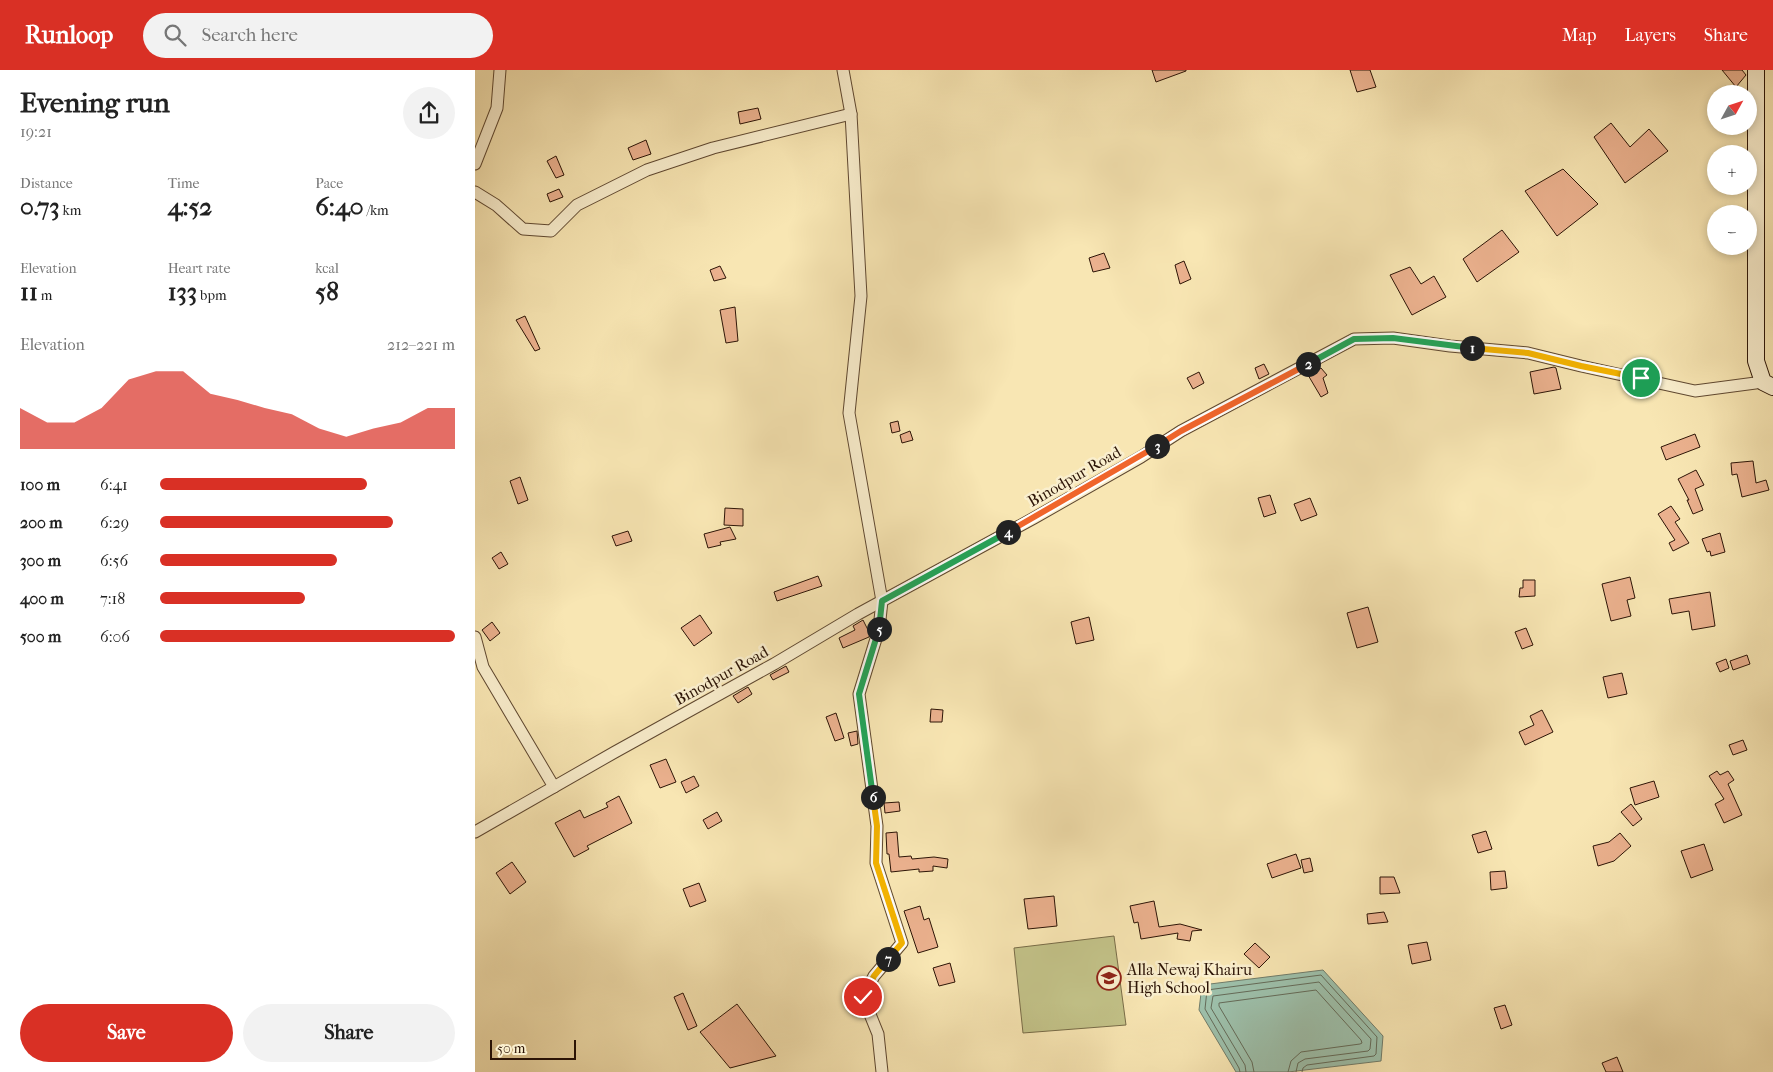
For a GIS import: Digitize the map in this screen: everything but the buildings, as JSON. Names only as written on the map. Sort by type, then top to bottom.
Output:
[{"type":"main road","points":[[1756,70],[1756,361],[1768,384]]},
{"type":"street","points":[[475,164],[497,108],[500,70]]},
{"type":"street","points":[[843,70],[851,114],[861,296],[849,413],[882,601],[879,630],[859,694],[877,826],[876,863],[902,943],[874,976],[863,997],[878,1034],[882,1072]]},
{"type":"street","points":[[475,192],[496,205],[523,229],[551,231],[577,204],[647,170],[713,148],[851,114]]},
{"type":"street","name":"Binodpur Road","points":[[475,832],[882,601],[1043,513],[1141,457],[1181,431],[1354,339],[1393,338],[1450,346],[1528,353],[1695,391],[1768,384]]},
{"type":"street","points":[[475,637],[483,666],[555,787]]},
{"type":"green space","points":[[1114,936],[1126,1025],[1023,1033],[1014,948]]},
{"type":"water","points":[[1323,970],[1383,1036],[1381,1061],[1288,1072],[1236,1072],[1199,1010],[1202,985]]},
{"type":"place","name":"Alla Newaj Khairu High School","points":[[1109,978]]},
{"type":"route","points":[[863,997],[874,976],[902,943],[876,863],[877,826],[859,694],[879,630],[882,601],[1034,518],[1141,457],[1181,431],[1354,339],[1393,338],[1450,346],[1528,353],[1641,378]]}]
